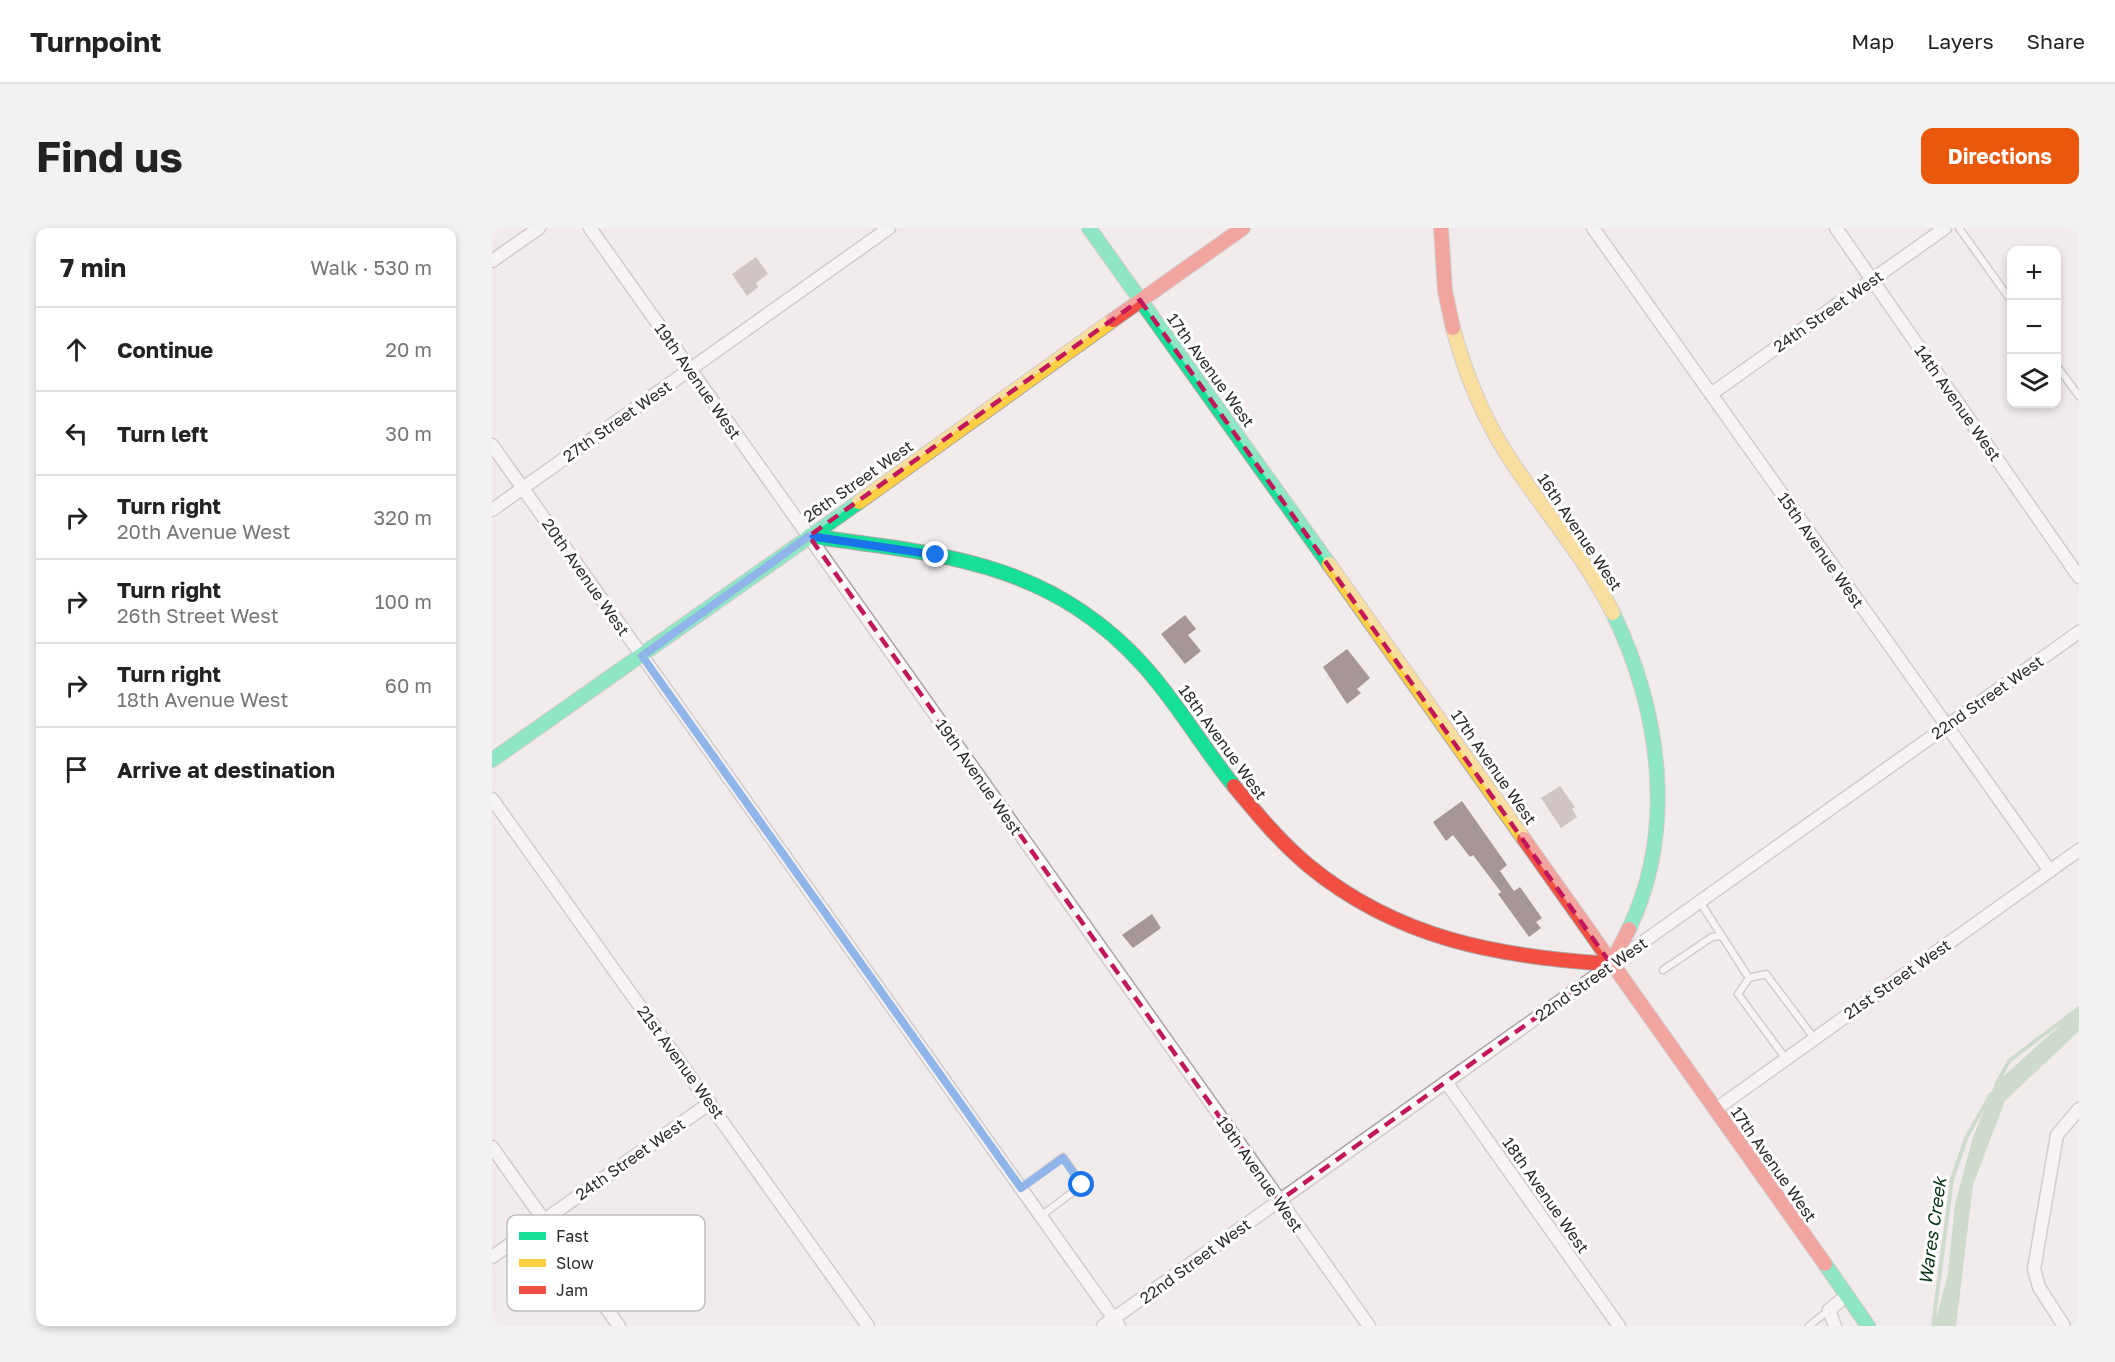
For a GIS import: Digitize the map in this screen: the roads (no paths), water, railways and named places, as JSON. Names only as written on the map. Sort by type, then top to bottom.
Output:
[{"type":"street","points":[[492,261],[539,228]]},
{"type":"street","name":"19th Avenue West","points":[[590,228],[1369,1326]]},
{"type":"street","name":"27th Street West","points":[[492,510],[889,228]]},
{"type":"street","name":"17th Avenue West","points":[[1089,228],[1440,719],[1868,1326]]},
{"type":"street","name":"26th Street West","points":[[492,760],[642,656],[1243,228]]},
{"type":"street","name":"16th Avenue West","points":[[1441,228],[1447,306],[1456,345],[1474,395],[1513,464],[1590,571],[1615,614],[1646,696],[1654,734],[1659,783],[1652,861],[1646,889],[1635,917],[1611,964]]},
{"type":"street","name":"15th Avenue West","points":[[1593,228],[2050,871]]},
{"type":"street","name":"14th Avenue West","points":[[1836,228],[2079,577]]},
{"type":"street","name":"24th Street West","points":[[1711,394],[1945,228]]},
{"type":"street","name":"20th Avenue West","points":[[492,445],[1041,1216],[1112,1324]]},
{"type":"street","name":"18th Avenue West","points":[[809,536],[974,562],[1023,579],[1083,611],[1109,631],[1160,684],[1231,783],[1278,841],[1359,904],[1419,932],[1486,951],[1567,963],[1611,964]]},
{"type":"street","name":"22nd Street West","points":[[1112,1324],[1279,1201],[2079,632]]},
{"type":"street","name":"21st Avenue West","points":[[492,799],[868,1326]]},
{"type":"street","name":"21st Street West","points":[[1716,1109],[2079,850]]},
{"type":"street","name":"18th Avenue West","points":[[1446,1082],[1619,1326]]},
{"type":"street","name":"24th Street West","points":[[551,1215],[710,1103]]},
{"type":"street","points":[[2064,1326],[2039,1287],[2034,1269],[2054,1145],[2062,1127],[2079,1108]]},
{"type":"street","points":[[492,1147],[540,1215]]},
{"type":"street","name":"24th Street West","points":[[492,1257],[507,1246]]},
{"type":"street","points":[[1835,1326],[1829,1310],[1846,1296]]},
{"type":"street","points":[[608,1311],[619,1326]]},
{"type":"lane","points":[[1959,228],[2011,300]]},
{"type":"lane","points":[[2061,372],[2079,396]]},
{"type":"lane","points":[[1700,902],[1749,978]]},
{"type":"lane","points":[[1663,970],[1712,937],[1720,936]]},
{"type":"lane","points":[[1786,1059],[1738,994],[1749,978],[1766,974],[1814,1038]]},
{"type":"lane","points":[[1021,1188],[1063,1158],[1082,1185],[1041,1216]]},
{"type":"lane","points":[[1809,1326],[1829,1310]]},
{"type":"waterway","name":"Wares Creek","points":[[1996,1085],[2009,1061],[2079,1008]]},
{"type":"waterway","name":"Wares Creek","points":[[1933,1326],[1952,1179],[1967,1136],[1991,1094]]}]
